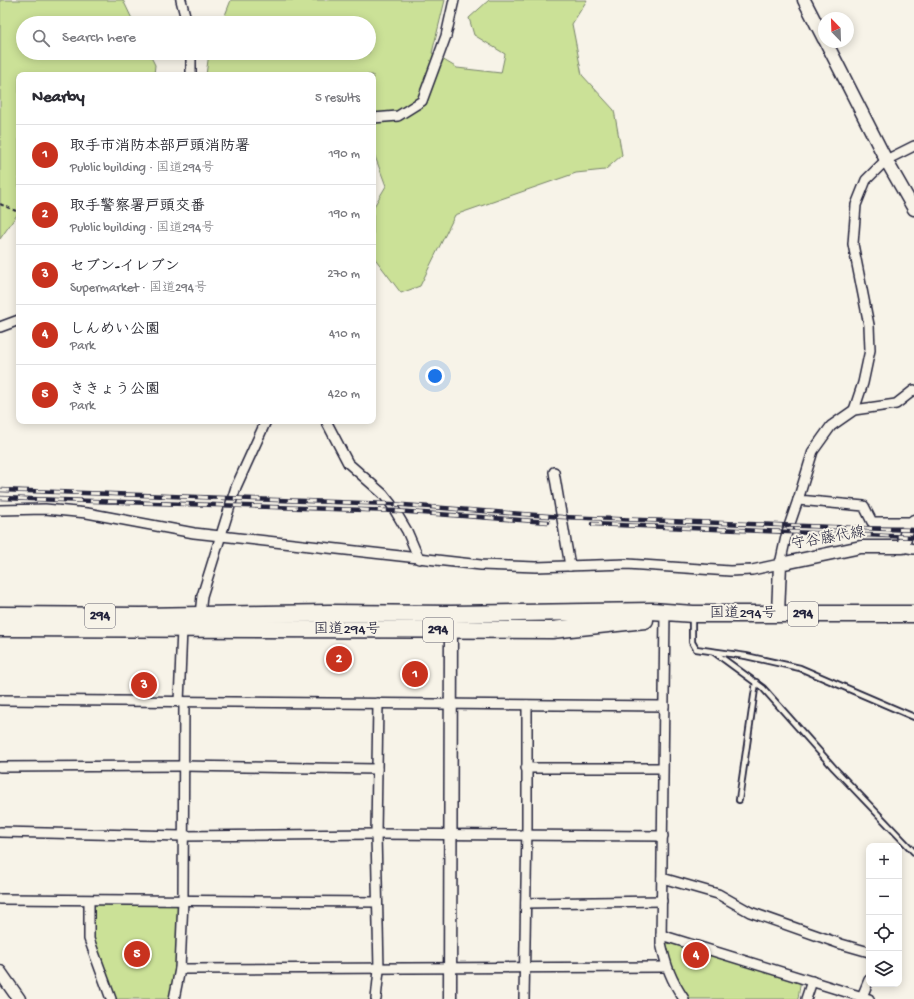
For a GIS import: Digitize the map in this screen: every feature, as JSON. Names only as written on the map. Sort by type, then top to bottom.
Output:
[{"type":"highway","name":"国道294号","points":[[0,615],[200,615],[329,613],[914,614]]},
{"type":"highway","name":"国道294号","points":[[0,628],[450,631],[552,630],[665,614]]},
{"type":"main road","points":[[804,0],[818,27]]},
{"type":"main road","points":[[829,48],[886,160],[912,204]]},
{"type":"main road","name":"守谷藤代線","points":[[778,614],[780,564],[861,547],[908,548],[907,530],[913,521]]},
{"type":"main road","points":[[450,999],[452,969],[451,614]]},
{"type":"main road","points":[[0,972],[19,999]]},
{"type":"street","points":[[181,0],[185,16]]},
{"type":"street","points":[[376,118],[398,116],[422,101],[446,36],[454,0]]},
{"type":"street","points":[[191,60],[191,72]]},
{"type":"street","points":[[854,410],[863,383],[870,350],[869,325],[853,244],[856,205],[866,180],[886,160],[914,146]]},
{"type":"street","points":[[0,327],[16,321]]},
{"type":"street","points":[[0,510],[45,509],[87,513],[220,536],[481,565],[570,566],[627,564],[730,571],[752,570],[780,564],[787,532],[813,451],[831,426],[854,410],[896,404],[914,390]]},
{"type":"street","points":[[200,615],[202,596],[236,487],[265,424]]},
{"type":"street","points":[[328,424],[348,463],[383,494],[391,504],[407,531],[419,559]]},
{"type":"street","points":[[554,472],[570,566]]},
{"type":"street","points":[[798,500],[864,506],[872,522],[913,521]]},
{"type":"street","points":[[665,614],[661,935],[666,967],[673,983],[684,999]]},
{"type":"street","points":[[174,999],[180,969],[183,900],[181,702],[182,629]]},
{"type":"street","points":[[0,700],[664,706]]},
{"type":"street","points":[[376,999],[379,970],[376,834],[378,703]]},
{"type":"street","points":[[524,999],[527,834],[527,705]]},
{"type":"street","points":[[0,767],[182,766],[377,769]]},
{"type":"street","points":[[526,768],[662,768]]},
{"type":"street","points":[[0,832],[182,836],[527,834],[663,836]]},
{"type":"street","points":[[662,878],[718,894],[750,912],[841,944],[866,951]]},
{"type":"street","points":[[0,899],[90,901],[183,900],[378,902]]},
{"type":"street","points":[[90,901],[89,939],[110,999]]},
{"type":"street","points":[[526,904],[662,901]]},
{"type":"street","points":[[661,935],[864,998],[867,987]]},
{"type":"street","points":[[180,969],[379,970],[666,967]]},
{"type":"street","points":[[806,999],[812,981]]},
{"type":"lane","points":[[692,614],[692,642],[696,649],[746,656],[800,668],[914,717]]},
{"type":"lane","points":[[714,652],[756,682],[914,852]]},
{"type":"lane","points":[[739,800],[756,682]]},
{"type":"path","points":[[0,204],[16,211]]},
{"type":"green space","points":[[0,0],[123,0],[131,16],[16,16],[16,60],[152,60],[155,65],[154,72],[16,72],[16,216],[0,239]]},
{"type":"green space","points":[[231,0],[445,0],[432,53],[457,68],[501,73],[505,54],[474,35],[469,18],[489,0],[587,0],[572,24],[582,75],[614,110],[622,155],[605,170],[576,173],[455,215],[420,286],[401,293],[376,260],[376,203],[386,186],[376,159],[376,72],[206,72],[208,60],[376,60],[376,16],[225,16]]},
{"type":"green space","points":[[183,900],[174,999],[111,999],[89,939],[89,901]]},
{"type":"green space","points":[[661,935],[801,978],[798,999],[684,999],[673,983]]},
{"type":"railway","points":[[0,490],[391,504],[562,517],[914,530]]},
{"type":"railway","points":[[0,498],[395,511],[548,522]]},
{"type":"railway","points":[[592,524],[914,537]]},
{"type":"place","name":"取手警察署戸頭交番","points":[[339,659]]},
{"type":"place","name":"取手市消防本部戸頭消防署","points":[[415,674]]},
{"type":"place","name":"セブン-イレブン","points":[[144,685]]},
{"type":"place","name":"ききょう公園","points":[[137,954]]},
{"type":"place","name":"しんめい公園","points":[[696,955]]}]
